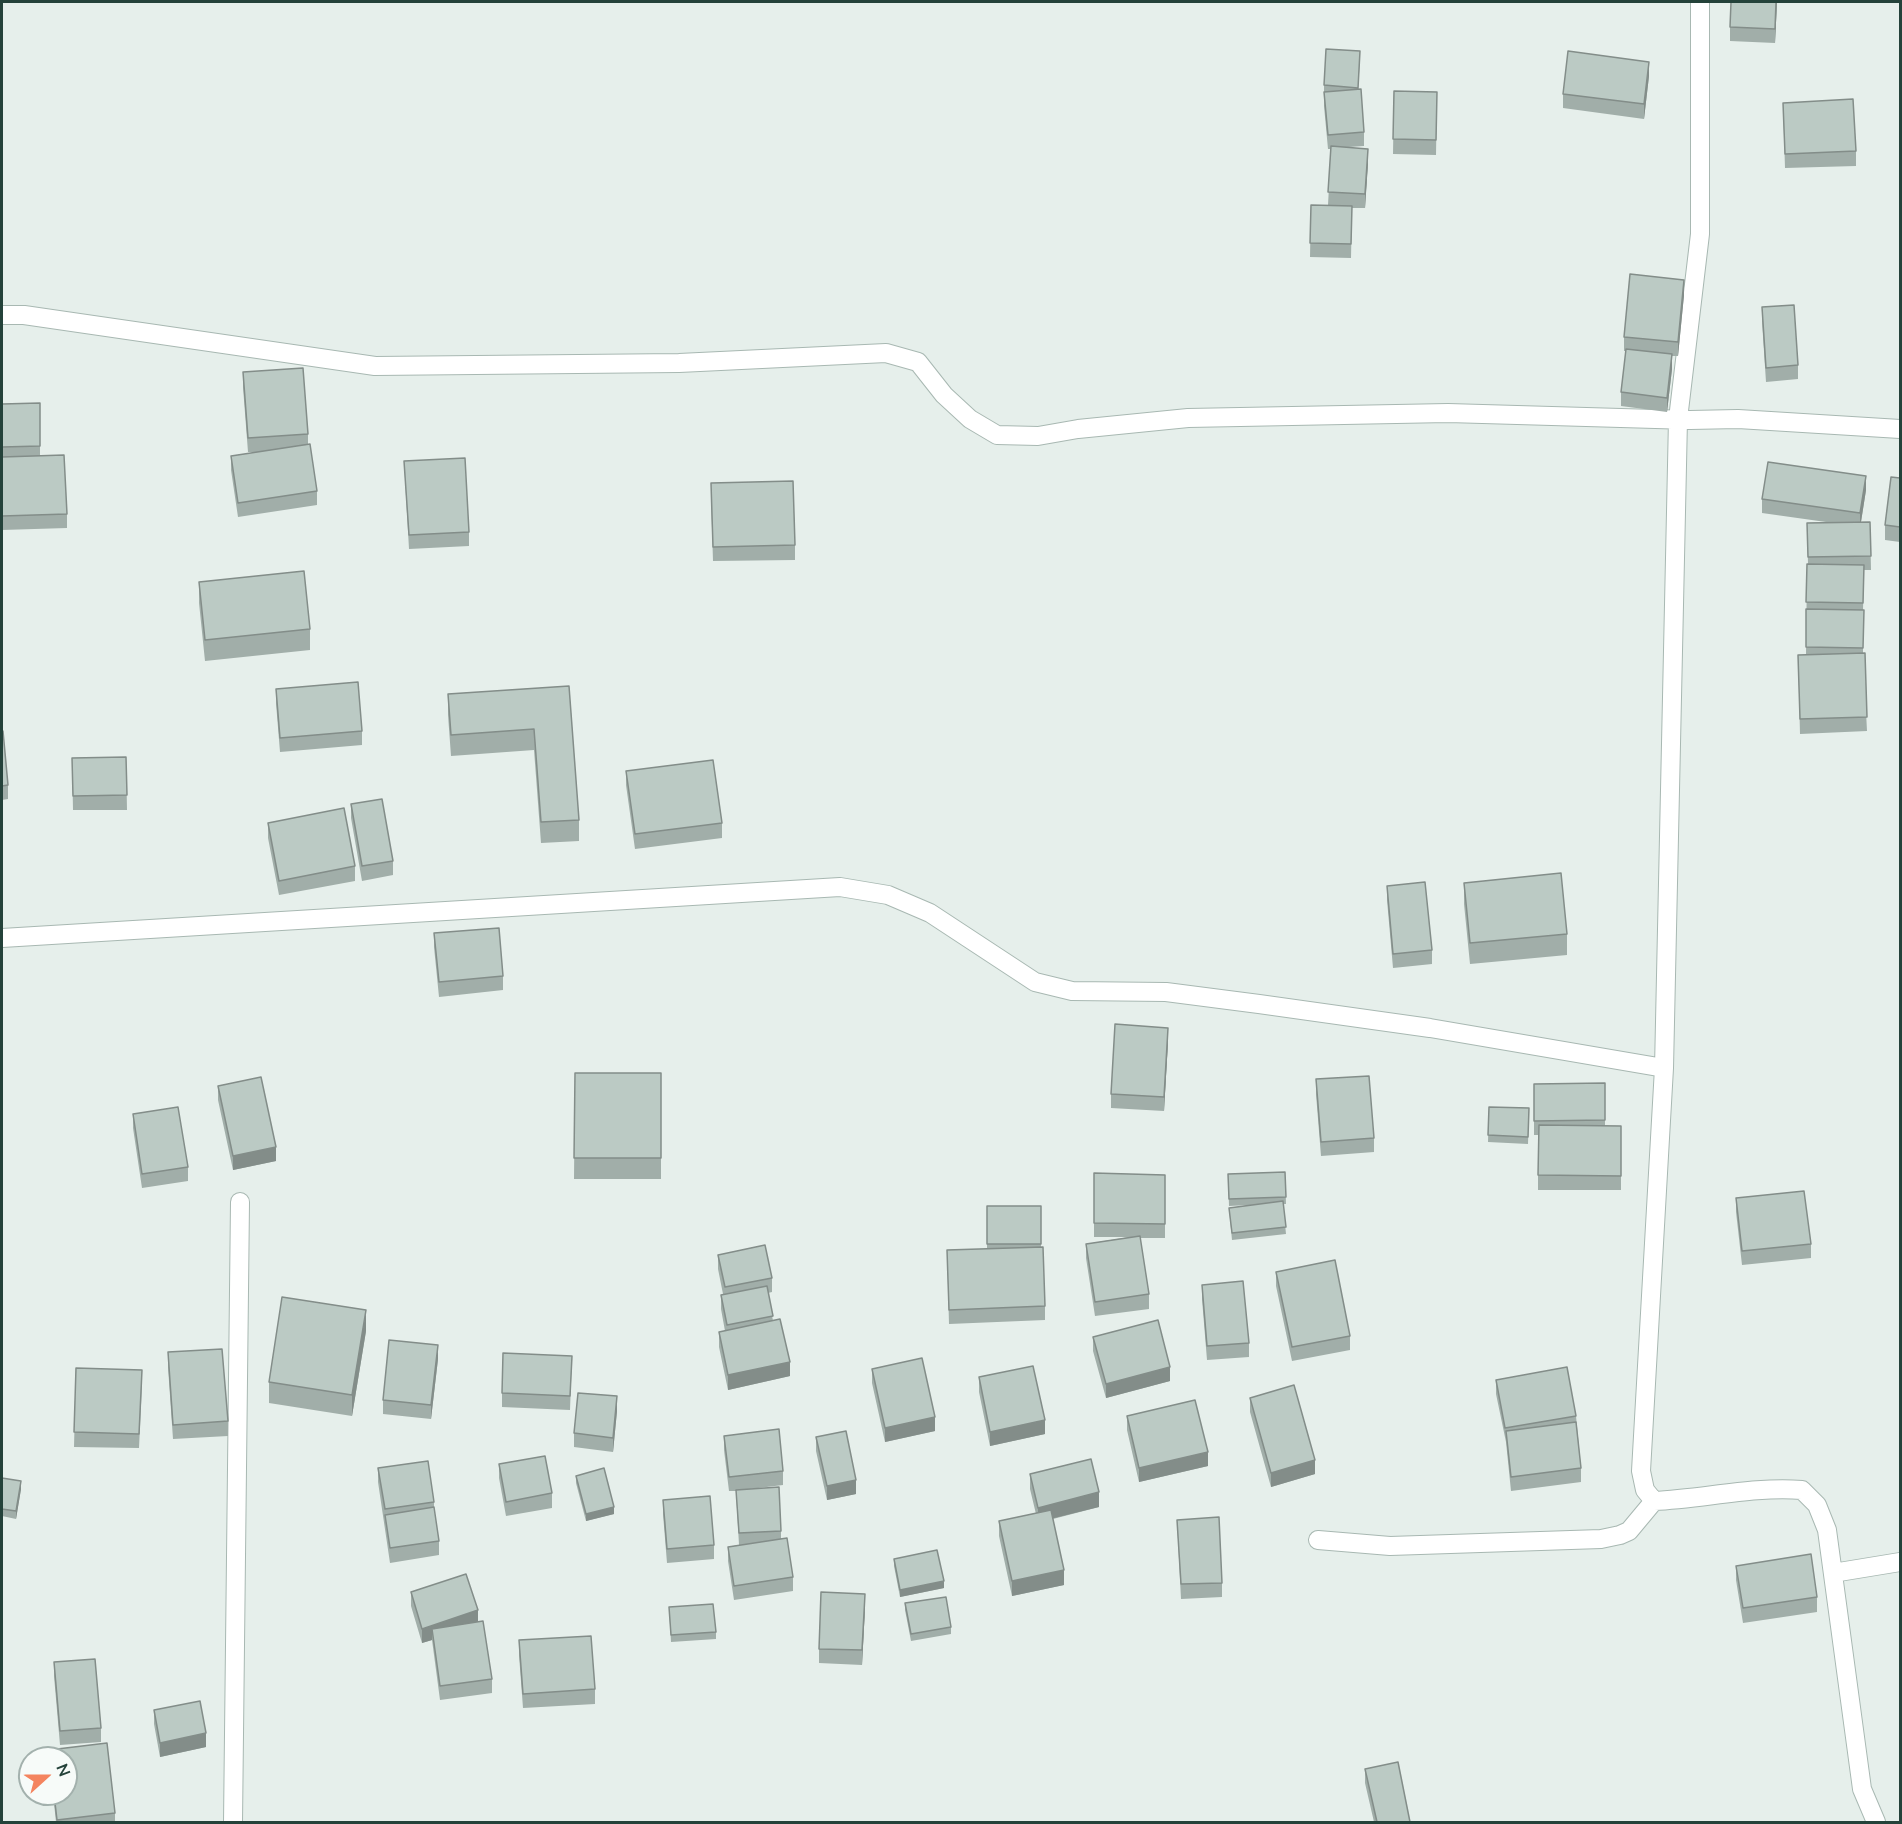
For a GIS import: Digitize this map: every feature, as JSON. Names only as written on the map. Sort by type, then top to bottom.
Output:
[{"type":"street","points":[[1654,1501],[1645,1491],[1641,1471],[1664,1068],[1678,419],[1700,234],[1700,2]]},
{"type":"street","points":[[2,315],[24,315],[375,366],[679,363],[886,353],[918,362],[944,395],[970,419],[997,435],[1038,436],[1078,429],[1188,418],[1448,413],[1738,419],[1900,429]]},
{"type":"street","points":[[2,938],[840,887],[888,895],[930,913],[1035,982],[1072,991],[1166,992],[1259,1004],[1430,1028],[1664,1068]]},
{"type":"street","points":[[233,1822],[240,1202]]},
{"type":"street","points":[[1318,1540],[1390,1546],[1601,1539],[1629,1531],[1654,1501],[1782,1488],[1802,1490],[1817,1505],[1827,1530],[1862,1789],[1876,1822]]},
{"type":"street","points":[[1833,1573],[1900,1562]]},
{"type":"building","points":[[1731,2],[1776,2],[1775,29],[1730,27]]},
{"type":"building","points":[[1326,49],[1360,51],[1358,88],[1324,85]]},
{"type":"building","points":[[1568,51],[1649,62],[1644,104],[1563,94]]},
{"type":"building","points":[[1361,89],[1364,132],[1328,135],[1324,92]]},
{"type":"building","points":[[1394,91],[1437,92],[1436,140],[1393,139]]},
{"type":"building","points":[[1853,99],[1856,151],[1785,154],[1783,103]]},
{"type":"building","points":[[1331,146],[1368,149],[1365,194],[1328,192]]},
{"type":"building","points":[[1311,205],[1352,206],[1351,244],[1310,243]]},
{"type":"building","points":[[1630,274],[1684,280],[1678,342],[1624,337]]},
{"type":"building","points":[[1794,305],[1798,365],[1766,368],[1762,307]]},
{"type":"building","points":[[1626,349],[1672,354],[1667,398],[1621,392]]},
{"type":"building","points":[[303,368],[308,434],[248,438],[243,372]]},
{"type":"building","points":[[40,403],[40,446],[2,447],[2,404]]},
{"type":"building","points":[[310,444],[317,491],[238,503],[231,456]]},
{"type":"building","points":[[64,455],[67,514],[2,516],[2,457]]},
{"type":"building","points":[[465,458],[469,532],[409,535],[404,461]]},
{"type":"building","points":[[1768,462],[1866,476],[1860,513],[1762,499]]},
{"type":"building","points":[[1891,477],[1900,478],[1900,527],[1885,525]]},
{"type":"building","points":[[793,481],[795,545],[713,547],[711,483]]},
{"type":"building","points":[[1870,522],[1871,556],[1808,557],[1807,523]]},
{"type":"building","points":[[1807,564],[1864,565],[1863,603],[1806,602]]},
{"type":"building","points":[[304,571],[310,629],[205,640],[199,582]]},
{"type":"building","points":[[1806,609],[1864,610],[1863,648],[1806,647]]},
{"type":"building","points":[[1865,653],[1867,717],[1800,719],[1798,655]]},
{"type":"building","points":[[358,682],[362,731],[280,738],[276,689]]},
{"type":"building","points":[[569,686],[579,820],[541,822],[534,729],[451,735],[448,694]]},
{"type":"building","points":[[2,731],[8,785],[2,786]]},
{"type":"building","points":[[126,757],[127,795],[73,796],[72,758]]},
{"type":"building","points":[[713,760],[722,823],[635,834],[626,771]]},
{"type":"building","points":[[382,799],[393,861],[362,866],[351,804]]},
{"type":"building","points":[[344,808],[355,866],[279,881],[268,823]]},
{"type":"building","points":[[1561,873],[1567,934],[1470,943],[1464,883]]},
{"type":"building","points":[[1425,882],[1432,950],[1393,954],[1387,886]]},
{"type":"building","points":[[499,928],[503,976],[439,982],[434,933]]},
{"type":"building","points":[[1115,1024],[1168,1028],[1164,1097],[1111,1094]]},
{"type":"building","points":[[575,1073],[661,1073],[661,1158],[574,1158]]},
{"type":"building","points":[[1369,1076],[1374,1138],[1321,1142],[1316,1079]]},
{"type":"building","points":[[261,1077],[276,1147],[233,1156],[218,1086]]},
{"type":"building","points":[[1605,1083],[1605,1120],[1534,1121],[1534,1084]]},
{"type":"building","points":[[178,1107],[188,1167],[142,1174],[133,1114]]},
{"type":"building","points":[[1489,1107],[1529,1108],[1528,1137],[1488,1135]]},
{"type":"building","points":[[1539,1125],[1621,1126],[1621,1176],[1538,1175]]},
{"type":"building","points":[[1285,1172],[1286,1197],[1229,1199],[1228,1174]]},
{"type":"building","points":[[1094,1173],[1165,1175],[1165,1224],[1094,1223]]},
{"type":"building","points":[[1804,1191],[1811,1244],[1742,1251],[1736,1198]]},
{"type":"building","points":[[1283,1201],[1286,1227],[1232,1233],[1229,1208]]},
{"type":"building","points":[[987,1206],[1041,1206],[1041,1244],[987,1244]]},
{"type":"building","points":[[1140,1236],[1149,1294],[1095,1302],[1086,1244]]},
{"type":"building","points":[[765,1245],[772,1278],[725,1287],[718,1255]]},
{"type":"building","points":[[1043,1247],[1045,1306],[949,1310],[947,1250]]},
{"type":"building","points":[[1335,1260],[1350,1336],[1292,1347],[1276,1272]]},
{"type":"building","points":[[1243,1281],[1249,1343],[1207,1346],[1202,1285]]},
{"type":"building","points":[[767,1286],[773,1316],[727,1325],[721,1295]]},
{"type":"building","points":[[282,1297],[366,1310],[352,1395],[269,1382]]},
{"type":"building","points":[[780,1319],[790,1362],[728,1375],[719,1332]]},
{"type":"building","points":[[1158,1320],[1170,1367],[1106,1384],[1093,1337]]},
{"type":"building","points":[[389,1340],[438,1345],[431,1405],[383,1400]]},
{"type":"building","points":[[222,1349],[228,1421],[173,1425],[168,1352]]},
{"type":"building","points":[[503,1353],[572,1356],[570,1396],[502,1393]]},
{"type":"building","points":[[922,1358],[935,1417],[885,1428],[872,1369]]},
{"type":"building","points":[[1033,1366],[1045,1420],[990,1432],[979,1377]]},
{"type":"building","points":[[1567,1367],[1576,1416],[1505,1428],[1496,1380]]},
{"type":"building","points":[[76,1368],[142,1370],[139,1434],[74,1432]]},
{"type":"building","points":[[1294,1385],[1315,1460],[1271,1473],[1250,1398]]},
{"type":"building","points":[[578,1393],[617,1396],[613,1438],[574,1433]]},
{"type":"building","points":[[1195,1400],[1208,1452],[1139,1468],[1127,1416]]},
{"type":"building","points":[[1576,1422],[1581,1468],[1511,1477],[1506,1431]]},
{"type":"building","points":[[779,1429],[783,1471],[729,1477],[724,1436]]},
{"type":"building","points":[[846,1431],[856,1480],[827,1486],[816,1437]]},
{"type":"building","points":[[545,1456],[552,1493],[506,1502],[499,1464]]},
{"type":"building","points":[[1091,1459],[1099,1492],[1038,1508],[1030,1474]]},
{"type":"building","points":[[428,1461],[434,1502],[385,1509],[378,1468]]},
{"type":"building","points":[[604,1468],[614,1507],[586,1514],[576,1476]]},
{"type":"building","points":[[2,1478],[21,1481],[16,1511],[2,1509]]},
{"type":"building","points":[[779,1487],[781,1531],[739,1533],[736,1490]]},
{"type":"building","points":[[710,1496],[714,1545],[667,1549],[663,1500]]},
{"type":"building","points":[[434,1507],[439,1541],[390,1548],[385,1515]]},
{"type":"building","points":[[1051,1510],[1064,1570],[1012,1581],[999,1521]]},
{"type":"building","points":[[1219,1517],[1222,1583],[1181,1584],[1177,1520]]},
{"type":"building","points":[[787,1538],[793,1577],[734,1586],[728,1547]]},
{"type":"building","points":[[937,1550],[944,1581],[900,1590],[894,1559]]},
{"type":"building","points":[[1811,1554],[1817,1597],[1743,1608],[1736,1566]]},
{"type":"building","points":[[466,1574],[478,1610],[422,1629],[411,1592]]},
{"type":"building","points":[[821,1592],[865,1594],[862,1650],[819,1649]]},
{"type":"building","points":[[946,1597],[951,1627],[911,1634],[905,1603]]},
{"type":"building","points":[[713,1604],[716,1632],[671,1635],[669,1607]]},
{"type":"building","points":[[483,1621],[492,1679],[440,1686],[432,1629]]},
{"type":"building","points":[[591,1636],[595,1689],[523,1694],[519,1640]]},
{"type":"building","points":[[95,1659],[101,1728],[60,1731],[54,1662]]},
{"type":"building","points":[[200,1701],[206,1733],[160,1743],[154,1710]]},
{"type":"building","points":[[107,1743],[115,1813],[57,1820],[55,1806],[78,1806],[78,1746]]},
{"type":"building","points":[[1398,1762],[1410,1822],[1377,1822],[1365,1769]]}]
